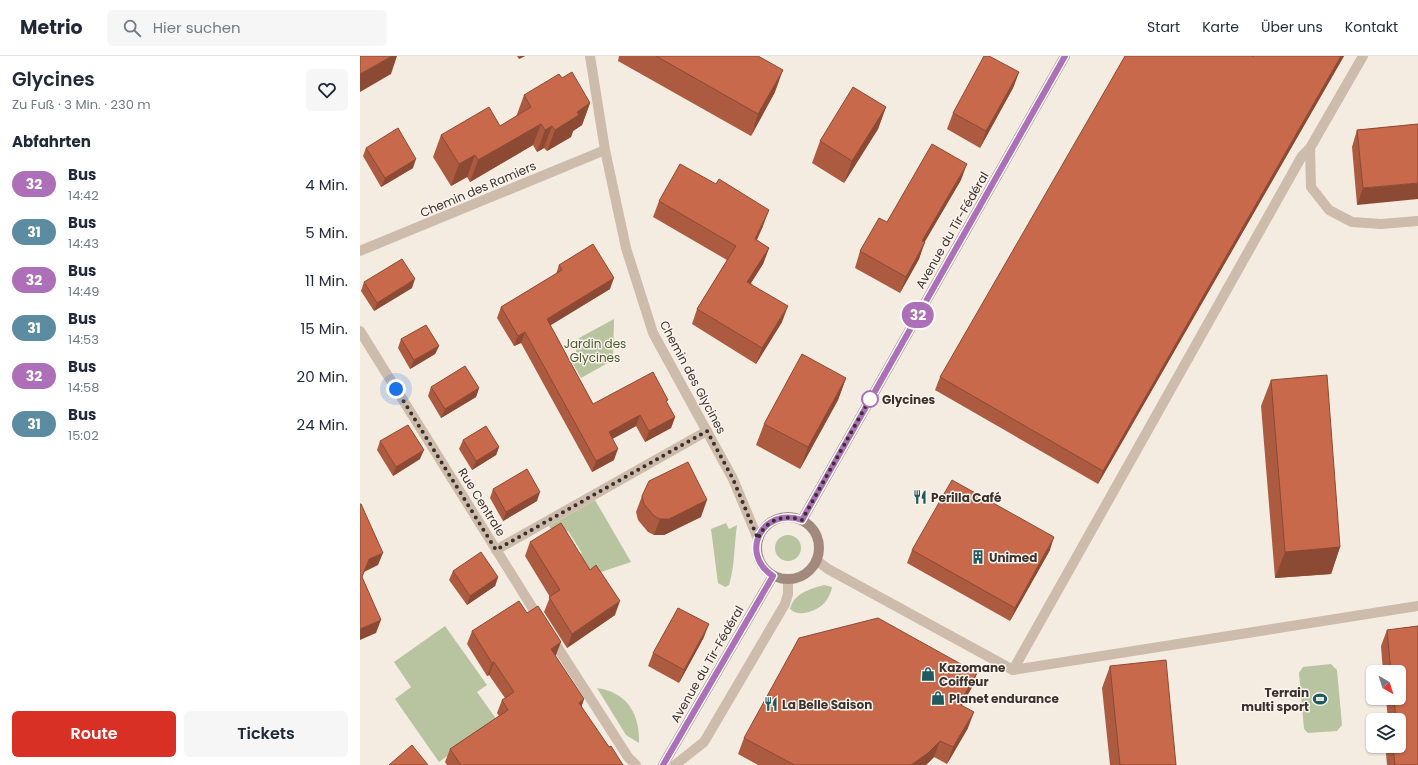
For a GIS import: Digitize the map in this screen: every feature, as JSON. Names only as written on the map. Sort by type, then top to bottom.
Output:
[{"type":"street","name":"Chemin des Glycines","points":[[590,56],[605,150],[626,248],[653,332],[733,479],[758,539]]},
{"type":"street","name":"Avenue du Tir-Fédéral","points":[[802,520],[1065,56]]},
{"type":"street","points":[[1014,670],[1302,156],[1310,148],[1363,56]]},
{"type":"street","points":[[1310,148],[1311,187],[1329,210],[1352,222],[1381,224],[1418,221]]},
{"type":"street","name":"Chemin des Ramiers","points":[[360,252],[605,150]]},
{"type":"street","name":"Rue Centrale","points":[[360,332],[628,758],[636,765]]},
{"type":"street","points":[[496,550],[707,431]]},
{"type":"street","points":[[784,517],[802,520],[811,527],[816,534],[819,543],[816,560],[811,569],[805,574],[788,579],[773,576],[764,568],[759,560],[756,550],[758,539],[765,527],[775,520],[784,517]]},
{"type":"street","points":[[816,560],[828,569],[1014,670],[1418,606]]},
{"type":"street","name":"Avenue du Tir-Fédéral","points":[[663,765],[773,576]]},
{"type":"street","points":[[675,765],[704,742],[785,604],[788,594],[788,579]]},
{"type":"green space","name":"Jardin des Glycines","points":[[614,319],[613,360],[581,378],[573,364],[579,338]]},
{"type":"green space","points":[[595,500],[631,562],[580,579],[570,560],[582,553],[568,531],[556,537],[549,526]]},
{"type":"green space","points":[[726,523],[729,529],[737,525],[731,578],[729,585],[725,587],[718,583],[711,529]]},
{"type":"green space","points":[[788,535],[797,539],[801,548],[797,557],[788,561],[779,557],[775,548],[779,539]]},
{"type":"green space","points":[[824,585],[832,587],[831,592],[821,606],[806,613],[797,613],[790,609],[795,599],[803,592]]},
{"type":"green space","points":[[445,626],[487,685],[477,692],[497,720],[439,762],[395,699],[411,687],[394,662]]},
{"type":"green space","name":"Terrain multi sport","points":[[1331,664],[1337,670],[1342,725],[1337,731],[1308,733],[1304,729],[1299,673],[1303,667]]},
{"type":"green space","points":[[597,688],[616,694],[630,706],[637,723],[639,743],[626,735]]},
{"type":"building","points":[[360,56],[392,56],[360,74]]},
{"type":"building","points":[[656,56],[758,56],[783,70],[758,114]]},
{"type":"building","points":[[984,56],[989,56],[1019,72],[986,131],[953,113]]},
{"type":"building","points":[[1125,56],[1341,56],[1103,471],[940,377]]},
{"type":"building","points":[[572,72],[590,103],[577,112],[579,115],[555,130],[552,126],[545,130],[541,124],[478,160],[475,155],[459,164],[441,135],[489,107],[500,126],[531,107],[524,95],[559,74],[562,78]]},
{"type":"building","points":[[853,87],[886,107],[852,161],[820,141]]},
{"type":"building","points":[[1418,124],[1418,183],[1363,188],[1357,130]]},
{"type":"building","points":[[398,128],[416,159],[385,178],[366,148]]},
{"type":"building","points":[[932,144],[967,164],[922,241],[925,242],[906,277],[860,251],[879,218],[887,222]]},
{"type":"building","points":[[680,164],[716,184],[719,179],[769,210],[755,239],[769,248],[747,282],[788,306],[762,348],[697,309],[736,246],[659,201]]},
{"type":"building","points":[[593,244],[614,278],[547,319],[593,404],[653,372],[675,417],[649,431],[640,415],[609,432],[618,449],[596,461],[525,332],[518,336],[501,307],[562,270],[559,265]]},
{"type":"building","points":[[402,259],[415,279],[377,303],[364,282]]},
{"type":"building","points":[[426,325],[439,346],[414,360],[401,339]]},
{"type":"building","points":[[802,354],[846,378],[808,447],[764,424]]},
{"type":"building","points":[[465,366],[479,388],[445,409],[431,387]]},
{"type":"building","points":[[1327,375],[1340,547],[1285,552],[1271,380]]},
{"type":"building","points":[[408,425],[424,450],[396,467],[380,441]]},
{"type":"building","points":[[486,426],[499,447],[476,461],[463,440]]},
{"type":"building","points":[[688,462],[707,500],[669,519],[660,519],[654,516],[644,504],[642,496],[649,481]]},
{"type":"building","points":[[527,469],[540,492],[506,512],[493,489]]},
{"type":"building","name":"Unimed","points":[[952,480],[1054,537],[1015,608],[912,550]]},
{"type":"building","points":[[360,504],[383,553],[369,559],[362,577],[381,620],[360,629]]},
{"type":"building","points":[[561,523],[590,570],[596,565],[620,601],[572,634],[549,597],[560,590],[530,542]]},
{"type":"building","points":[[481,552],[498,577],[470,596],[453,571]]},
{"type":"building","points":[[519,601],[527,613],[538,606],[561,642],[551,649],[584,699],[579,703],[609,747],[611,746],[623,765],[461,765],[450,749],[508,710],[502,700],[514,692],[494,662],[492,663],[472,631]]},
{"type":"building","points":[[678,608],[709,624],[684,670],[653,653]]},
{"type":"building","points":[[878,618],[977,673],[959,704],[974,712],[953,747],[940,741],[928,753],[911,765],[795,765],[744,738],[799,638]]},
{"type":"building","points":[[1418,626],[1418,765],[1395,765],[1394,753],[1406,753],[1406,713],[1395,713],[1395,705],[1406,705],[1406,665],[1390,665],[1387,630]]},
{"type":"building","points":[[1166,660],[1176,765],[1120,765],[1110,666]]},
{"type":"building","points":[[412,745],[428,765],[389,765]]},
{"type":"bus line","name":"32","points":[[663,765],[773,576],[764,568],[759,560],[756,545],[760,533],[769,523],[784,517],[794,517],[802,520],[1065,56]]},
{"type":"place","name":"Glycines","points":[[870,399]]},
{"type":"place","name":"Perilla Café","points":[[920,497]]},
{"type":"place","name":"Unimed","points":[[978,557]]},
{"type":"place","name":"Kazomane Coiffeur","points":[[928,674]]},
{"type":"place","name":"Planet endurance","points":[[938,698]]},
{"type":"place","name":"Terrain multi sport","points":[[1320,699]]},
{"type":"place","name":"La Belle Saison","points":[[771,704]]},
{"type":"route","points":[[396,389],[496,550],[707,431],[733,479],[758,539],[760,533],[765,527],[775,520],[784,517],[794,517],[802,520],[871,397],[870,399]]}]
